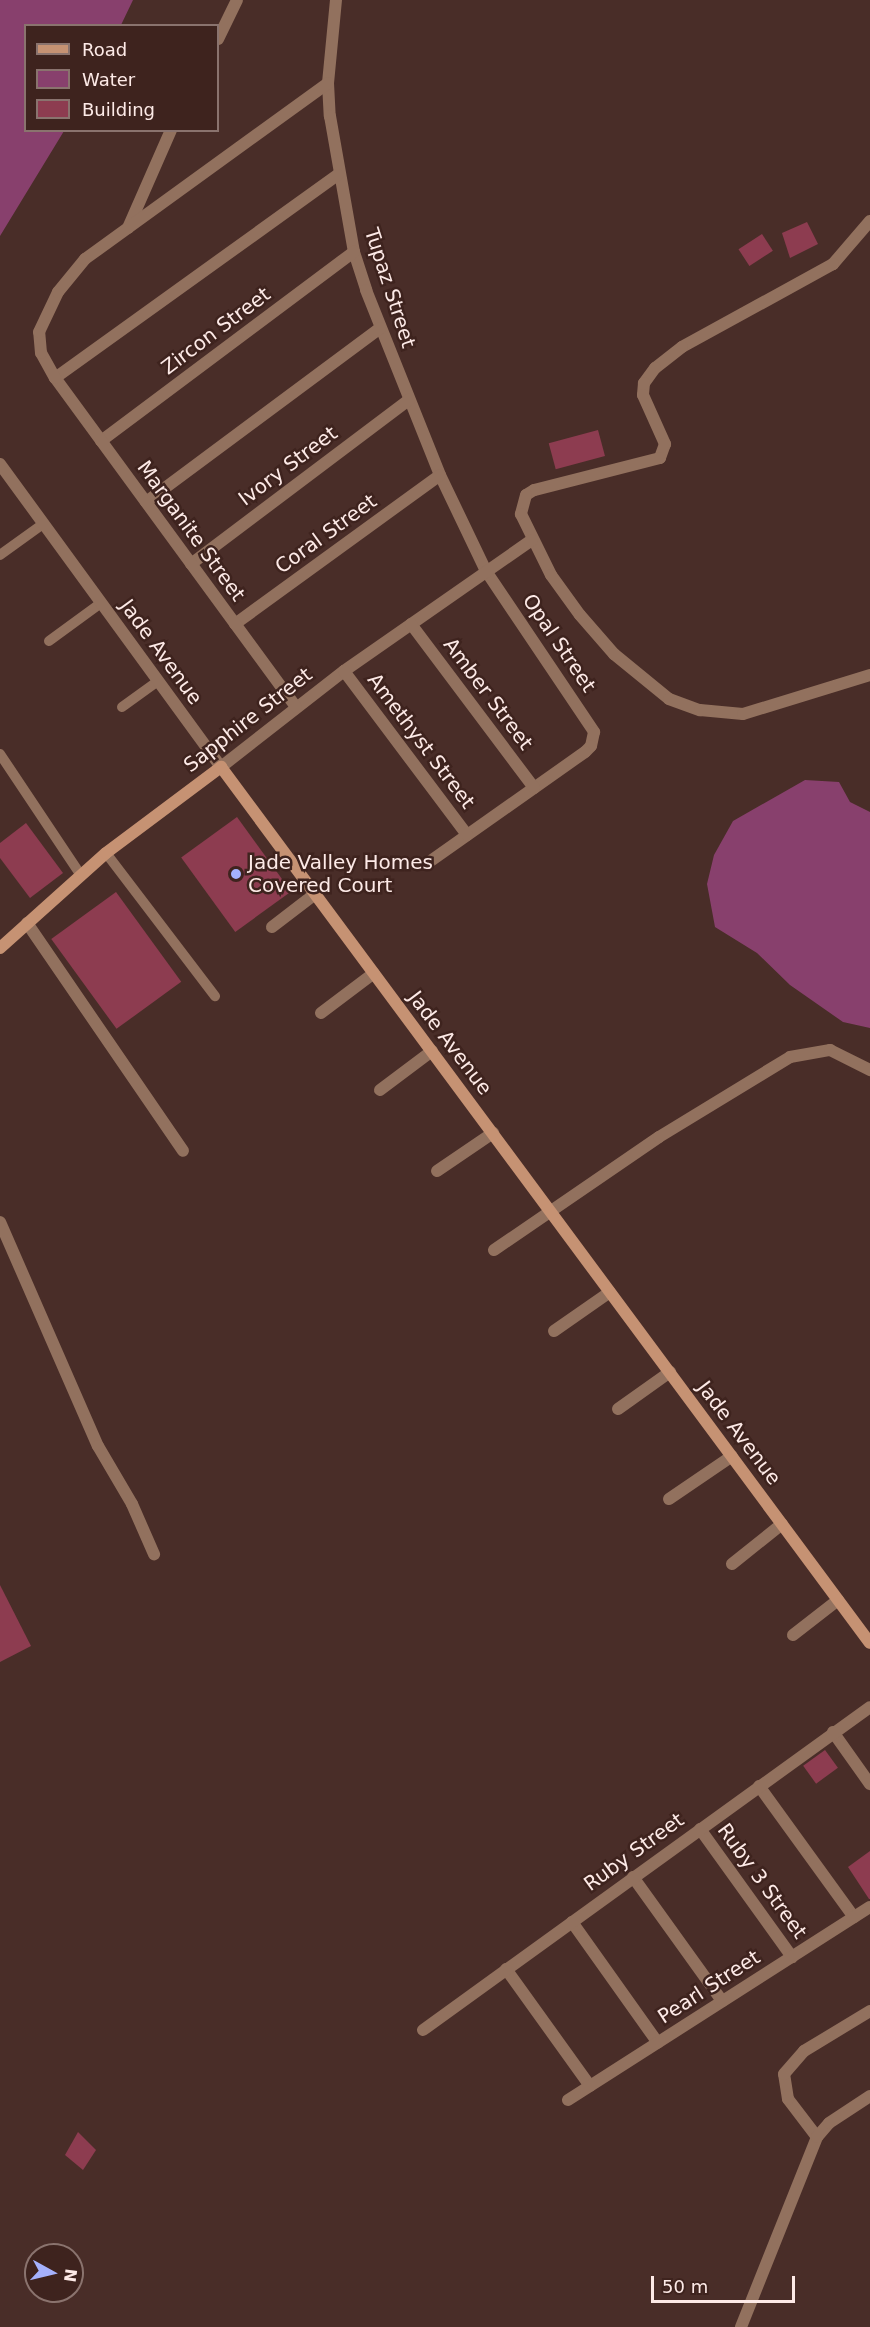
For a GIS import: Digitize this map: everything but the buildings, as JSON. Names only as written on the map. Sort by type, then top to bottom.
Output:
[{"type":"street","points":[[219,37],[237,0]]},
{"type":"street","name":"Tupaz Street","points":[[336,0],[328,83],[338,176],[354,252],[380,328],[440,475],[486,571]]},
{"type":"street","name":"Marganite Street","points":[[296,707],[55,378],[41,353],[43,319],[85,260],[328,83]]},
{"type":"street","points":[[128,228],[170,132]]},
{"type":"street","points":[[55,378],[338,176]]},
{"type":"street","points":[[870,221],[833,264],[682,347],[655,368],[644,383],[643,395],[665,444],[660,458],[526,495],[521,514],[532,540],[579,615],[614,654],[669,699],[700,711],[743,714],[870,675]]},
{"type":"street","name":"Zircon Street","points":[[101,441],[354,252]]},
{"type":"street","points":[[146,502],[380,328]]},
{"type":"street","name":"Ivory Street","points":[[191,564],[409,400]]},
{"type":"street","name":"Jade Avenue","points":[[0,464],[221,767],[870,1643]]},
{"type":"street","name":"Coral Street","points":[[235,624],[440,475]]},
{"type":"street","name":"Sapphire Street","points":[[0,948],[80,874],[296,707],[532,540]]},
{"type":"street","name":"Opal Street","points":[[486,571],[591,724],[593,739],[585,752],[534,788]]},
{"type":"street","name":"Amber Street","points":[[411,624],[534,788]]},
{"type":"street","name":"Amethyst Street","points":[[344,671],[467,835]]},
{"type":"street","points":[[429,862],[534,788]]},
{"type":"street","points":[[272,927],[315,894]]},
{"type":"street","points":[[27,923],[183,1151]]},
{"type":"street","points":[[321,1013],[374,974]]},
{"type":"street","points":[[494,1250],[708,1104],[790,1057],[818,1049],[830,1050],[870,1070]]},
{"type":"street","points":[[380,1090],[432,1051]]},
{"type":"street","points":[[437,1171],[493,1133]]},
{"type":"street","points":[[0,1222],[98,1446],[132,1504],[154,1554]]},
{"type":"street","points":[[554,1331],[610,1292]]},
{"type":"street","points":[[618,1409],[670,1372]]},
{"type":"street","points":[[669,1499],[732,1456]]},
{"type":"street","points":[[732,1564],[782,1524]]},
{"type":"street","points":[[793,1635],[838,1600]]},
{"type":"street","name":"Ruby Street","points":[[423,2030],[870,1707]]},
{"type":"street","points":[[833,1732],[870,1784]]},
{"type":"street","points":[[759,1786],[854,1917]]},
{"type":"street","name":"Ruby 3 Street","points":[[700,1828],[792,1957]]},
{"type":"street","points":[[633,1877],[722,2001]]},
{"type":"street","name":"Pearl Street","points":[[568,2100],[870,1907]]},
{"type":"street","points":[[572,1922],[658,2043]]},
{"type":"street","points":[[506,1969],[590,2086]]},
{"type":"street","points":[[817,2137],[788,2099],[784,2074],[804,2051],[870,2011]]},
{"type":"street","points":[[741,2327],[817,2137],[830,2123],[870,2096]]},
{"type":"lane","points":[[0,555],[43,524]]},
{"type":"lane","points":[[49,641],[101,603]]},
{"type":"lane","points":[[122,707],[158,681]]},
{"type":"lane","points":[[0,754],[80,874]]},
{"type":"lane","points":[[106,853],[215,996]]},
{"type":"water","points":[[0,0],[133,0],[121,24],[24,24],[24,132],[63,132],[0,236]]},
{"type":"water","points":[[805,780],[839,782],[850,802],[870,812],[870,1028],[843,1022],[790,985],[757,953],[715,927],[707,884],[714,855],[733,821]]},
{"type":"place","name":"Jade Valley Homes Covered Court","points":[[236,874]]}]
